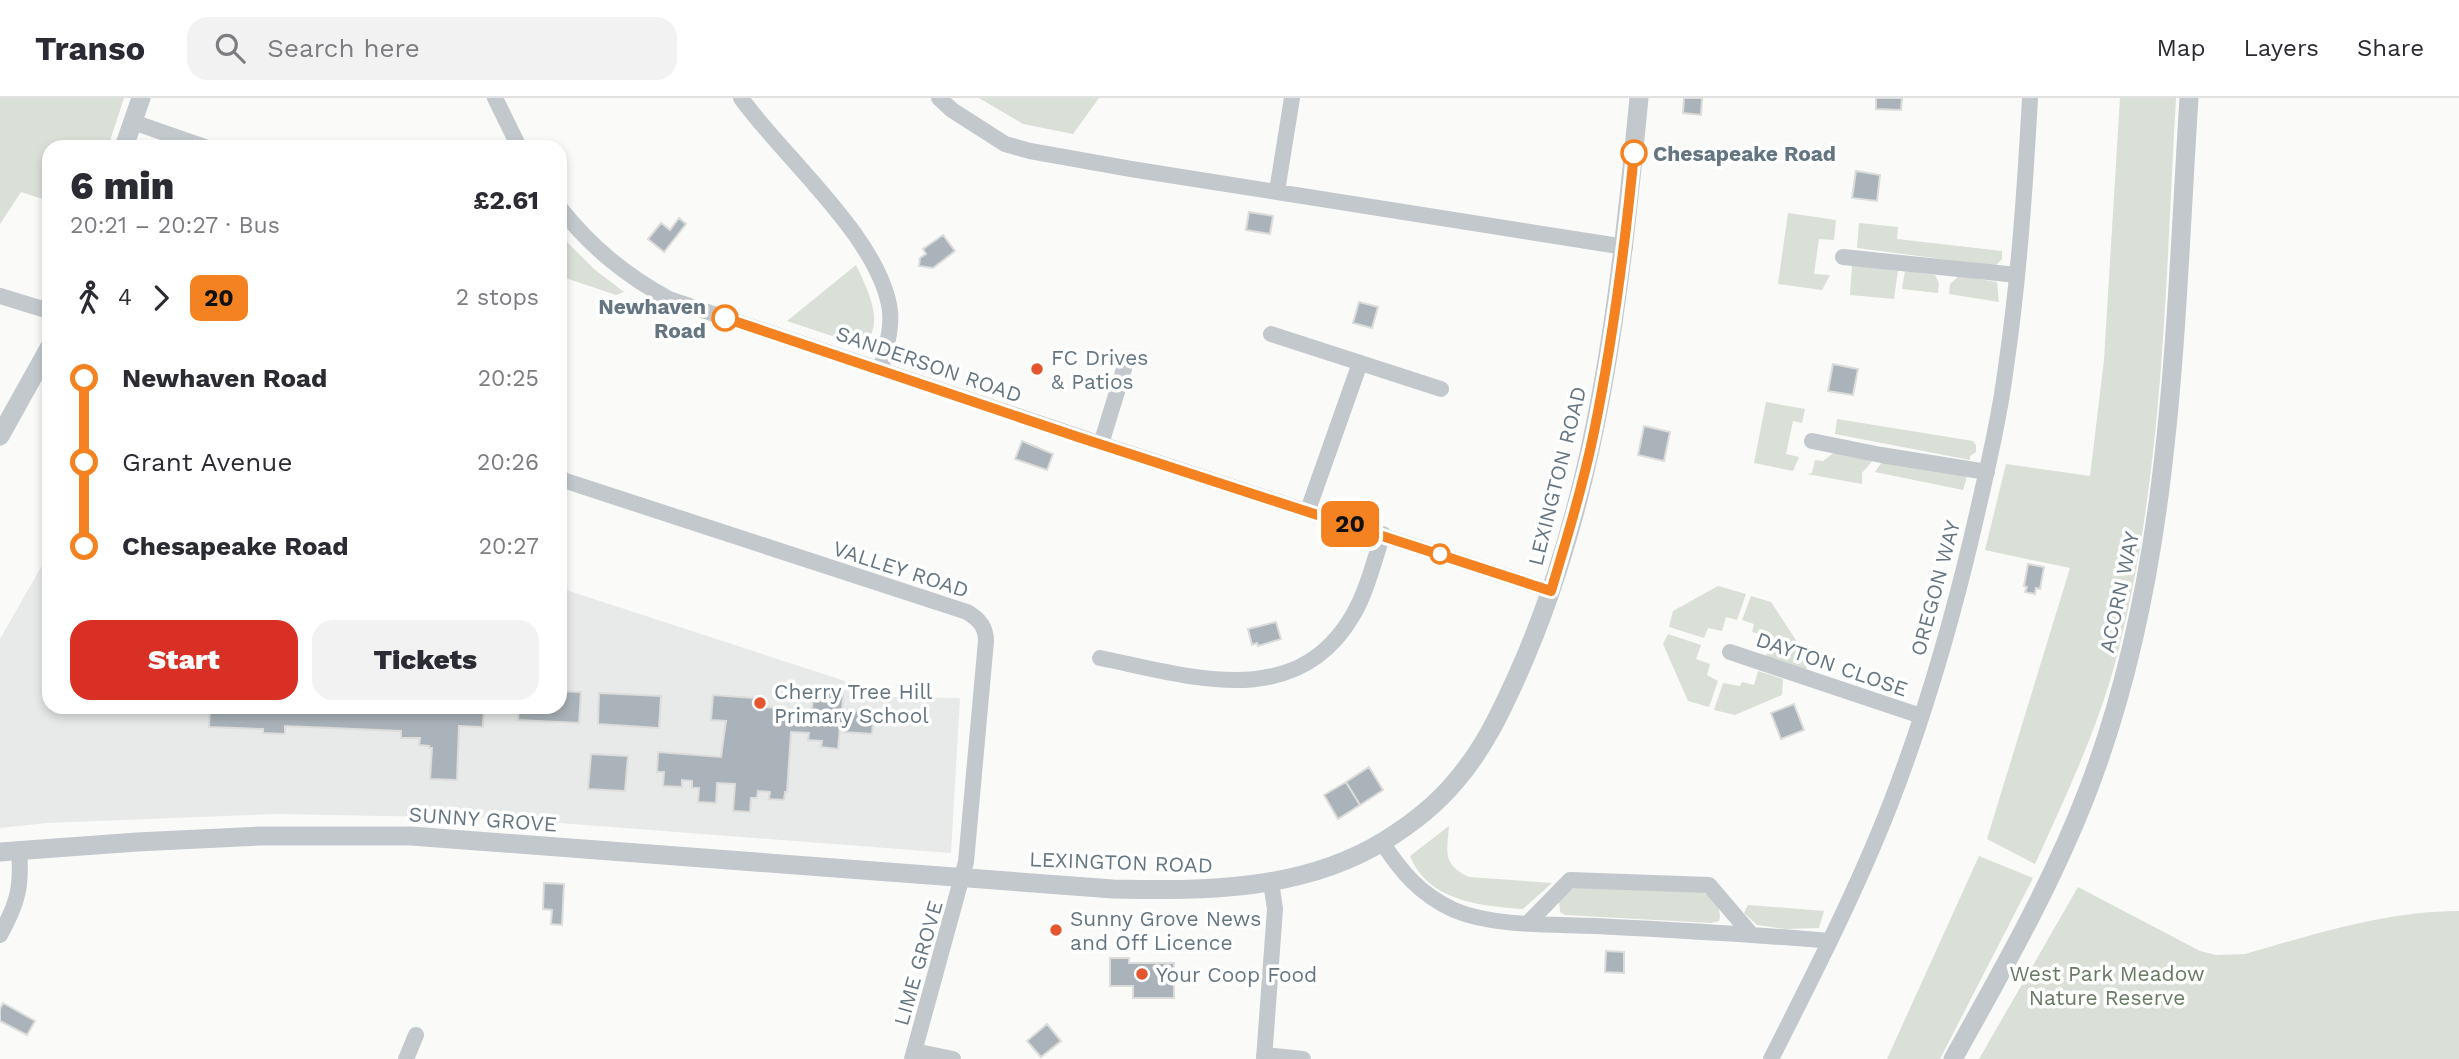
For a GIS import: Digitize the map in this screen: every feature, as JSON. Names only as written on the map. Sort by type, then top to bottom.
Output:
[{"type":"street","points":[[127,140],[141,98]]},
{"type":"street","points":[[495,98],[516,140]]},
{"type":"street","points":[[741,98],[772,138],[828,199],[873,266],[888,302],[890,317],[890,331],[881,369]]},
{"type":"street","points":[[939,98],[960,116],[1005,144],[1121,167],[1625,247]]},
{"type":"street","points":[[1277,191],[1293,98]]},
{"type":"street","name":"LEXINGTON ROAD","points":[[963,878],[1113,889],[1182,890],[1271,882],[1309,874],[1382,842],[1427,811],[1457,781],[1489,733],[1532,643],[1551,591],[1593,434],[1625,247],[1639,98]]},
{"type":"street","name":"OREGON WAY","points":[[1771,1059],[1830,941],[1889,806],[1921,716],[1959,588],[1987,472],[2006,367],[2017,275],[2030,98]]},
{"type":"street","name":"ACORN WAY","points":[[1954,1059],[2052,878],[2088,789],[2115,710],[2136,632],[2154,541],[2166,455],[2189,98]]},
{"type":"street","points":[[133,122],[185,140]]},
{"type":"street","name":"SANDERSON ROAD","points":[[567,216],[594,247],[618,268],[669,299],[1551,591]]},
{"type":"street","points":[[1843,257],[2017,275]]},
{"type":"street","points":[[0,296],[42,309]]},
{"type":"street","points":[[1271,334],[1441,388]]},
{"type":"street","points":[[0,436],[42,361]]},
{"type":"street","points":[[1308,510],[1360,363]]},
{"type":"street","points":[[1101,444],[1124,369]]},
{"type":"street","points":[[1812,441],[1987,472]]},
{"type":"street","name":"VALLEY ROAD","points":[[567,481],[976,617],[986,632],[986,641],[963,878]]},
{"type":"street","points":[[1100,658],[1210,680],[1273,678],[1296,669],[1322,655],[1335,642],[1354,613],[1383,534]]},
{"type":"street","name":"DAYTON CLOSE","points":[[1730,652],[1921,716]]},
{"type":"street","name":"SUNNY GROVE","points":[[10,850],[260,836],[411,836],[963,878]]},
{"type":"street","points":[[1382,842],[1397,866],[1413,884],[1436,901],[1468,915],[1528,923],[1750,933],[1830,941]]},
{"type":"street","points":[[0,934],[18,898],[21,885],[10,850]]},
{"type":"street","name":"LIME GROVE","points":[[913,1055],[963,878]]},
{"type":"street","points":[[1528,923],[1570,880],[1709,885],[1750,933]]},
{"type":"street","points":[[1271,882],[1275,909],[1264,1057],[1303,1059]]},
{"type":"street","points":[[406,1059],[416,1035]]},
{"type":"street","points":[[913,1055],[953,1059]]},
{"type":"shaded area","name":"Cherry Tree Hill Primary School","points":[[42,565],[42,714],[567,714],[567,590],[894,697],[960,698],[951,853],[494,818],[276,814],[47,823],[0,828],[0,639]]},
{"type":"green space","points":[[0,98],[124,98],[110,140],[42,140],[42,199],[21,192],[0,224]]},
{"type":"green space","points":[[979,98],[1099,98],[1073,134],[1023,124]]},
{"type":"green space","points":[[2120,98],[2176,98],[2165,313],[2153,456],[2131,597],[2114,667],[2088,742],[2035,864],[1987,839],[2070,568],[1985,550],[2006,464],[2090,476],[2104,360]]},
{"type":"green space","points":[[1788,213],[1836,220],[1834,240],[1819,239],[1814,274],[1830,275],[1822,290],[1778,284]]},
{"type":"green space","points":[[1859,223],[1898,227],[1897,239],[2002,251],[2002,259],[1995,266],[1857,248]]},
{"type":"green space","points":[[567,242],[594,269],[624,292],[616,295],[567,278]]},
{"type":"green space","points":[[856,265],[869,294],[874,316],[870,336],[863,344],[787,321]]},
{"type":"green space","points":[[1852,265],[1898,270],[1894,299],[1850,295]]},
{"type":"green space","points":[[1905,271],[1935,275],[1939,283],[1938,293],[1902,289]]},
{"type":"green space","points":[[1959,276],[1997,282],[1999,302],[1949,294],[1950,284]]},
{"type":"green space","points":[[1766,402],[1805,409],[1802,423],[1793,421],[1786,454],[1799,457],[1793,471],[1754,463]]},
{"type":"green space","points":[[1837,419],[1973,441],[1976,452],[1970,456],[1970,460],[1835,434]]},
{"type":"green space","points":[[1836,451],[1874,459],[1862,473],[1862,484],[1807,474],[1812,473],[1815,460],[1823,461]]},
{"type":"green space","points":[[1882,462],[1967,477],[1963,490],[1875,472]]},
{"type":"green space","points":[[1718,586],[1746,594],[1737,620],[1726,617],[1722,631],[1708,628],[1704,638],[1669,627],[1673,611]]},
{"type":"green space","points":[[1751,596],[1771,602],[1809,660],[1806,670],[1766,656],[1770,642],[1757,638],[1759,634],[1752,632],[1754,624],[1742,620]]},
{"type":"green space","points":[[1668,634],[1701,645],[1696,659],[1710,664],[1707,675],[1718,681],[1709,707],[1688,701],[1663,644]]},
{"type":"green space","points":[[1758,671],[1783,679],[1782,695],[1735,715],[1714,710],[1723,683],[1740,686],[1742,682],[1754,685]]},
{"type":"green space","points":[[1449,826],[1448,857],[1454,867],[1469,877],[1552,883],[1523,909],[1473,903],[1442,892],[1418,871],[1410,856]]},
{"type":"green space","points":[[1979,856],[2033,878],[1940,1059],[1887,1059]]},
{"type":"green space","points":[[1578,885],[1703,892],[1718,908],[1719,921],[1711,923],[1565,915],[1560,912],[1559,900]]},
{"type":"green space","name":"West Park Meadow Nature Reserve","points":[[2078,887],[2200,951],[2216,955],[2245,954],[2378,919],[2459,911],[2459,1059],[1979,1059]]},
{"type":"green space","points":[[1748,905],[1824,911],[1819,928],[1786,929],[1757,925],[1744,913]]},
{"type":"building","points":[[1684,98],[1702,98],[1701,115],[1683,113]]},
{"type":"building","points":[[1876,98],[1902,98],[1901,110],[1876,109]]},
{"type":"building","points":[[1856,171],[1880,175],[1877,201],[1852,198]]},
{"type":"building","points":[[1249,212],[1273,216],[1270,234],[1246,230]]},
{"type":"building","points":[[679,218],[686,224],[664,252],[648,239],[661,223],[670,230]]},
{"type":"building","points":[[943,235],[955,251],[933,268],[919,266],[920,258],[926,254],[923,249]]},
{"type":"building","points":[[1359,302],[1378,307],[1372,328],[1353,323]]},
{"type":"building","points":[[1833,364],[1858,369],[1853,395],[1828,391]]},
{"type":"building","points":[[1644,426],[1670,432],[1664,461],[1638,455]]},
{"type":"building","points":[[1022,441],[1053,454],[1047,470],[1015,459]]},
{"type":"building","points":[[2028,564],[2044,567],[2040,589],[2036,588],[2035,594],[2025,592]]},
{"type":"building","points":[[1276,622],[1281,639],[1258,646],[1257,643],[1252,645],[1248,629]]},
{"type":"building","points":[[567,691],[581,692],[579,723],[518,720],[518,714],[567,714]]},
{"type":"building","points":[[827,691],[843,692],[842,714],[847,715],[847,710],[874,712],[872,734],[844,732],[845,728],[840,727],[838,749],[821,747],[822,741],[808,740],[809,733],[791,732],[787,792],[784,800],[769,799],[770,792],[758,791],[757,798],[751,798],[750,812],[733,811],[735,784],[717,783],[716,803],[698,802],[699,788],[692,788],[692,781],[682,780],[682,787],[663,786],[664,772],[657,772],[658,752],[721,757],[726,721],[711,720],[713,695],[766,699],[765,707],[812,710],[813,697],[827,698]]},
{"type":"building","points":[[599,693],[661,696],[659,728],[598,724]]},
{"type":"building","points":[[1794,704],[1804,730],[1781,739],[1771,713]]},
{"type":"building","points":[[210,714],[484,714],[483,727],[459,726],[457,780],[430,779],[432,748],[419,745],[420,738],[401,738],[401,731],[285,726],[285,734],[263,733],[263,729],[209,727]]},
{"type":"building","points":[[591,754],[628,756],[625,791],[588,789]]},
{"type":"building","points":[[1369,767],[1383,790],[1360,805],[1346,782]]},
{"type":"building","points":[[1346,782],[1360,805],[1338,819],[1324,795]]},
{"type":"building","points":[[544,883],[564,884],[562,925],[551,924],[552,910],[543,909]]},
{"type":"building","points":[[1606,951],[1624,952],[1624,973],[1605,972]]},
{"type":"building","name":"Your Coop Food","points":[[1110,958],[1129,958],[1129,963],[1174,963],[1174,998],[1133,998],[1133,986],[1110,986]]},
{"type":"building","points":[[3,1003],[35,1021],[27,1035],[0,1021]]},
{"type":"building","points":[[1047,1024],[1061,1041],[1041,1057],[1027,1041]]},
{"type":"bus line","name":"20","points":[[725,318],[1078,437],[1383,534],[1551,591],[1593,434],[1607,364],[1625,247],[1634,153]]},
{"type":"place","name":"Chesapeake Road","points":[[1634,153]]},
{"type":"place","name":"Newhaven Road","points":[[725,318]]},
{"type":"place","name":"FC Drives & Patios","points":[[1037,369]]},
{"type":"place","name":"Cherry Tree Hill Primary School","points":[[760,703]]},
{"type":"place","name":"Sunny Grove News and Off Licence","points":[[1056,930]]},
{"type":"place","name":"Your Coop Food","points":[[1142,974]]}]
